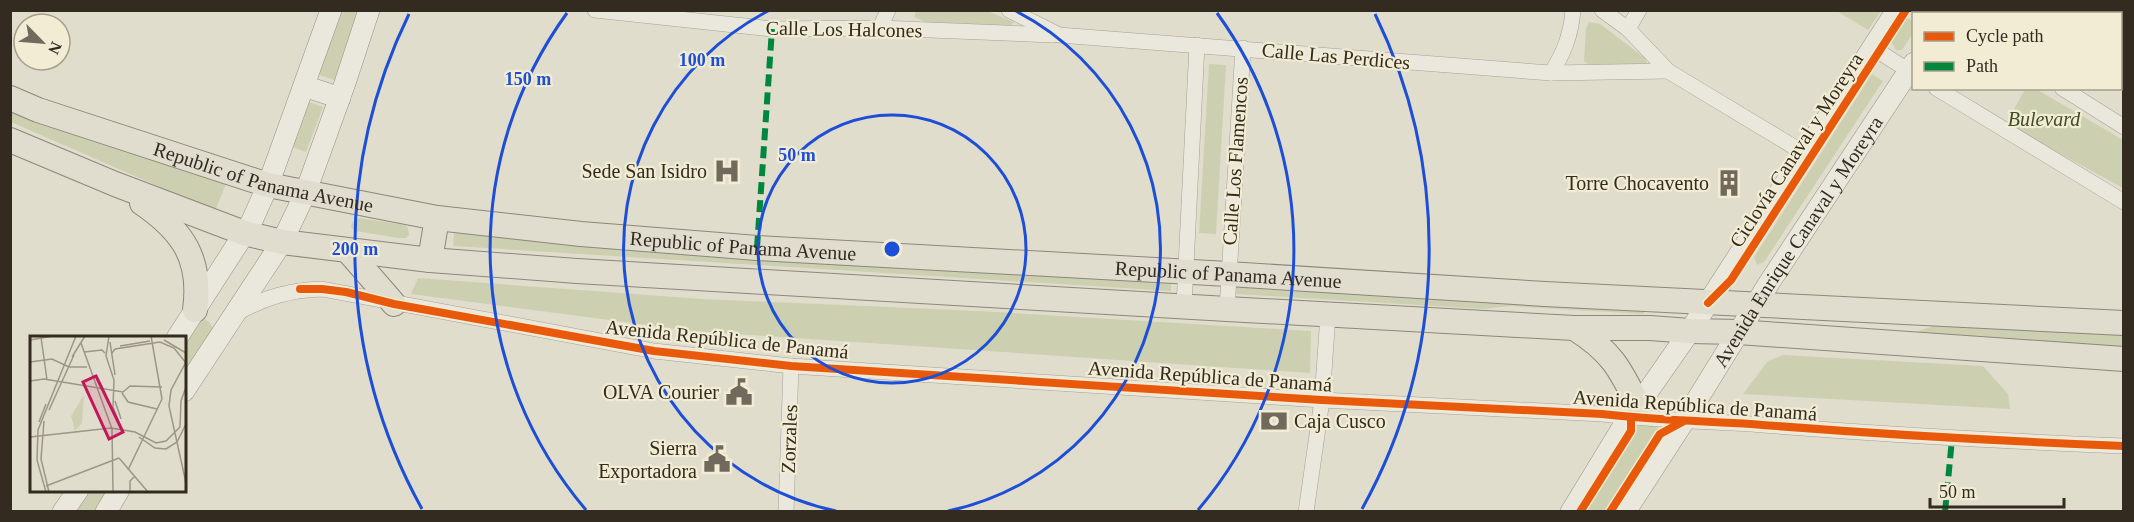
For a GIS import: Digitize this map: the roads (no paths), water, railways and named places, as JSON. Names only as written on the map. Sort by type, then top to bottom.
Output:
[{"type":"main road","name":"Republic of Panama Avenue","points":[[10,98],[38,110],[268,186],[437,218],[581,234],[757,248],[1708,303]]},
{"type":"main road","name":"Republic of Panama Avenue","points":[[10,140],[115,184],[244,233],[282,242],[348,251],[429,260],[577,271],[1328,315],[1574,328],[1650,328],[1689,332]]},
{"type":"main road","points":[[115,184],[158,214],[182,240],[195,269],[198,306]]},
{"type":"main road","points":[[429,260],[437,218]]},
{"type":"main road","points":[[348,251],[394,304]]},
{"type":"main road","points":[[1708,303],[2124,323]]},
{"type":"main road","points":[[1574,328],[1596,342],[1614,361],[1624,376],[1635,412]]},
{"type":"main road","points":[[1689,332],[1738,332],[2124,359]]},
{"type":"street","points":[[178,336],[244,233],[268,186],[331,10]]},
{"type":"street","points":[[186,388],[282,242],[305,194],[369,10]]},
{"type":"street","points":[[880,28],[888,10]]},
{"type":"street","name":"Calle Las Perdices","points":[[1009,10],[1059,35],[1551,74],[1668,71]]},
{"type":"street","points":[[1551,74],[1563,54],[1571,32],[1573,10]]},
{"type":"street","points":[[1602,10],[1628,29],[1668,71],[1804,153]]},
{"type":"street","points":[[1628,29],[1639,10]]},
{"type":"street","points":[[1571,512],[1897,10]]},
{"type":"street","points":[[1936,10],[1944,12]]},
{"type":"street","name":"Calle Los Halcones","points":[[597,11],[700,17],[772,29],[880,28],[1059,35]]},
{"type":"street","points":[[1184,306],[1197,45]]},
{"type":"street","name":"Calle Los Flamencos","points":[[1227,309],[1243,48]]},
{"type":"street","points":[[1873,48],[1912,69]]},
{"type":"street","name":"Avenida Enrique Canaval y Moreyra","points":[[1625,512],[1756,304],[1912,69]]},
{"type":"street","points":[[304,86],[340,98]]},
{"type":"street","points":[[2065,90],[2124,127]]},
{"type":"street","points":[[1942,91],[2124,202]]},
{"type":"street","name":"Avenida República de Panamá","points":[[233,317],[260,300],[284,292],[322,289],[654,351],[791,366],[1322,400],[1602,414],[1635,412],[1684,421],[1952,439],[2124,446]]},
{"type":"street","points":[[198,306],[212,295],[224,298],[231,306],[233,317]]},
{"type":"street","points":[[1306,512],[1322,400],[1328,315]]},
{"type":"street","name":"Zorzales","points":[[786,512],[791,366]]},
{"type":"street","points":[[63,512],[77,492]]},
{"type":"street","points":[[106,512],[118,492]]},
{"type":"place","name":"Sede San Isidro","points":[[727,171]]},
{"type":"place","name":"Torre Chocavento","points":[[1729,183]]},
{"type":"place","name":"OLVA Courier","points":[[739,392]]},
{"type":"place","name":"Caja Cusco","points":[[1274,421]]},
{"type":"place","name":"Sierra Exportadora","points":[[717,459]]},
{"type":"park label","name":"Bulevard","points":[[2044,119]]}]
